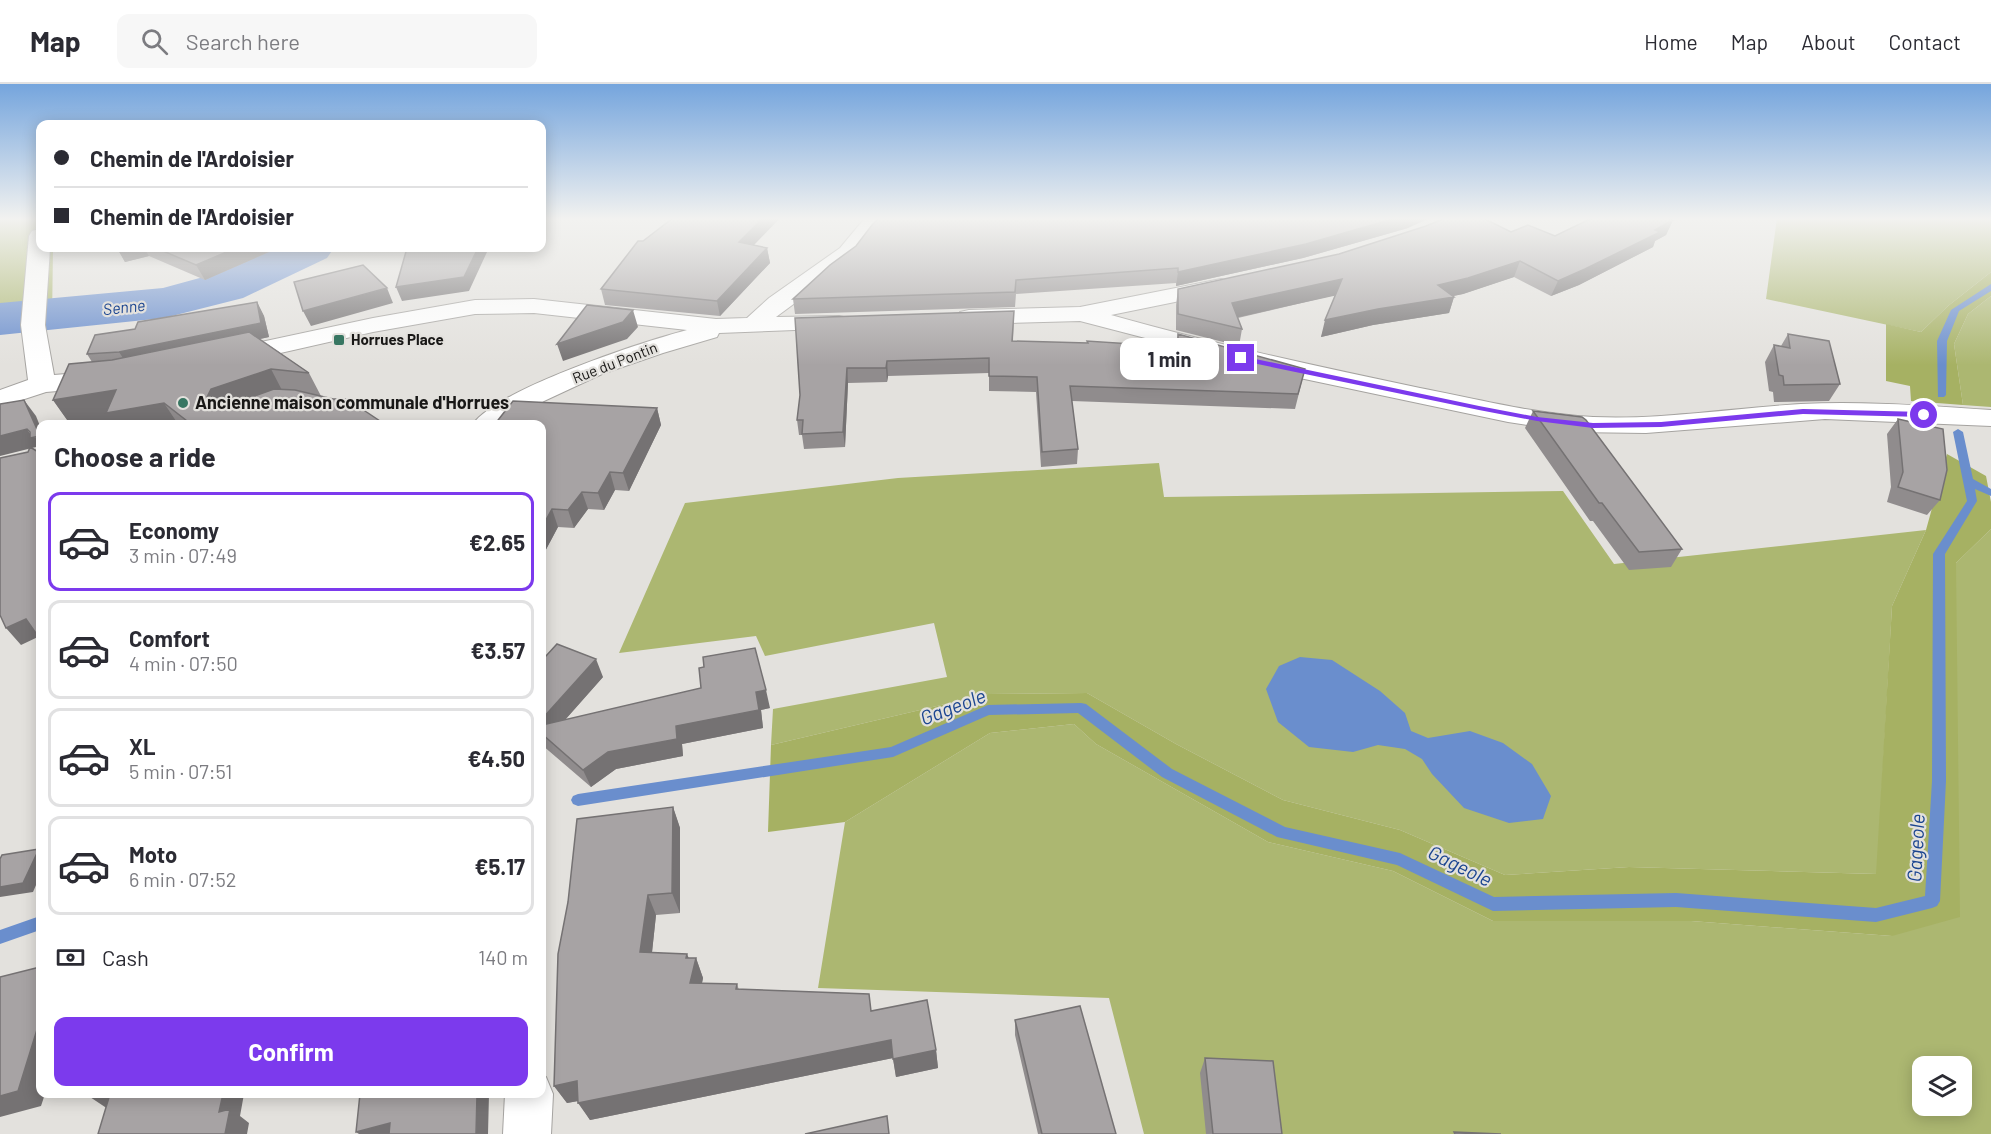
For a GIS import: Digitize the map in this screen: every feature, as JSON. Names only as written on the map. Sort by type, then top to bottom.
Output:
[{"type":"street","points":[[38,267],[34,317],[42,384]]},
{"type":"street","points":[[752,326],[777,303],[828,267]]},
{"type":"street","points":[[947,318],[1080,314],[1242,282]]},
{"type":"street","points":[[207,362],[373,326],[475,307],[534,306],[716,326],[863,321]]},
{"type":"street","points":[[1080,314],[1241,358],[1537,419],[1582,424],[1661,425],[1803,412],[1991,418]]},
{"type":"street","name":"Rue du Pontin","points":[[494,420],[552,388],[605,366],[687,337],[720,329],[752,326]]},
{"type":"street","points":[[0,374],[42,384]]},
{"type":"street","points":[[0,399],[42,384],[129,377]]},
{"type":"street","points":[[527,1134],[529,1098]]},
{"type":"green space","points":[[0,267],[53,267],[52,321],[0,325]]},
{"type":"green space","points":[[1770,267],[1991,267],[1991,272],[1948,306],[1921,332],[1766,299]]},
{"type":"green space","points":[[1991,272],[1991,296],[1968,314],[1954,344],[1963,405],[1911,401],[1910,386],[1886,381],[1886,324],[1921,332],[1948,306]]},
{"type":"green space","points":[[1991,296],[1991,407],[1963,405],[1954,344],[1968,314]]},
{"type":"green space","points":[[1947,454],[1986,476],[1991,502],[1991,529],[1956,563],[1960,917],[1892,936],[1691,921],[1493,921],[1393,871],[1268,842],[1096,744],[1074,724],[990,733],[845,822],[768,832],[771,745],[988,694],[1087,693],[1176,744],[1283,800],[1400,830],[1505,875],[1629,867],[1876,874],[1892,606],[1926,530]]},
{"type":"green space","points":[[1159,463],[1164,497],[1563,491],[1614,564],[1926,530],[1892,606],[1877,874],[1629,867],[1505,875],[1400,830],[1283,800],[1176,744],[1087,693],[988,694],[771,745],[773,709],[947,677],[934,623],[765,656],[756,636],[619,653],[685,503],[898,478]]},
{"type":"green space","points":[[1991,529],[1991,1134],[1144,1134],[1109,998],[818,988],[845,822],[990,733],[1074,724],[1096,744],[1268,842],[1393,871],[1493,921],[1691,921],[1892,936],[1956,667],[1956,563]]},
{"type":"water","points":[[1300,657],[1332,660],[1380,691],[1405,713],[1411,731],[1428,738],[1470,731],[1503,743],[1532,764],[1551,796],[1543,819],[1509,823],[1464,808],[1432,774],[1422,759],[1405,749],[1378,745],[1353,752],[1309,747],[1278,722],[1266,689],[1279,666]]},
{"type":"building","points":[[355,267],[365,267],[387,288],[303,311],[294,282]]},
{"type":"building","points":[[402,267],[469,267],[464,277],[396,287]]},
{"type":"building","points":[[618,267],[749,267],[717,301],[601,289]]},
{"type":"building","points":[[828,267],[1201,267],[1178,272],[1178,268],[1016,280],[1015,292],[793,299]]},
{"type":"building","points":[[1279,267],[1502,267],[1438,285],[1454,297],[1325,320],[1342,279],[1232,303],[1242,329],[1178,314],[1178,289]]},
{"type":"building","points":[[1531,267],[1589,267],[1585,269],[1558,281]]},
{"type":"building","points":[[257,302],[261,323],[119,352],[87,354],[95,335],[135,329],[138,322]]},
{"type":"building","points":[[587,305],[633,310],[623,322],[557,344]]},
{"type":"building","points":[[1014,311],[1012,341],[1088,343],[1087,341],[1178,347],[1178,334],[1305,369],[1298,394],[1070,386],[1078,449],[1042,452],[1037,377],[989,376],[989,358],[887,361],[886,368],[847,368],[843,432],[802,434],[803,420],[797,420],[800,395],[795,318]]},
{"type":"building","points":[[249,332],[309,373],[271,369],[211,389],[206,399],[246,399],[274,389],[295,390],[333,399],[347,399],[378,420],[186,420],[164,403],[106,413],[116,390],[53,400],[69,364],[112,360]]},
{"type":"building","points":[[1788,334],[1829,341],[1840,384],[1784,385],[1783,376],[1779,375],[1774,345],[1790,348]]},
{"type":"building","points":[[24,400],[36,427],[36,437],[30,438],[30,432],[27,429],[0,436],[0,404]]},
{"type":"building","points":[[513,401],[657,408],[623,473],[610,472],[598,493],[582,492],[568,510],[552,509],[546,520],[546,420],[498,420]]},
{"type":"building","points":[[1533,411],[1582,417],[1586,420],[1682,549],[1639,552],[1602,503],[1599,503]]},
{"type":"building","points":[[1898,419],[1943,429],[1947,470],[1940,500],[1898,487],[1903,472]]},
{"type":"building","points":[[30,447],[36,451],[36,633],[26,619],[6,628],[0,615],[0,458],[28,452]]},
{"type":"building","points":[[557,644],[596,659],[546,715],[546,656]]},
{"type":"building","points":[[755,648],[766,690],[756,692],[759,710],[676,726],[677,739],[608,752],[583,770],[546,738],[546,724],[701,688],[699,668],[704,667],[703,657]]},
{"type":"building","points":[[673,807],[672,893],[648,895],[640,952],[687,954],[686,958],[696,958],[690,983],[737,984],[736,989],[869,994],[871,1011],[927,1000],[936,1050],[893,1059],[891,1040],[578,1103],[577,1081],[554,1086],[558,954],[568,902],[577,819]]},
{"type":"building","points":[[36,849],[36,855],[23,883],[0,887],[2,855]]},
{"type":"building","points":[[36,968],[36,1033],[18,1091],[0,1096],[0,977]]},
{"type":"building","points":[[1080,1006],[1116,1134],[1042,1134],[1015,1020]]},
{"type":"building","points":[[1205,1058],[1273,1061],[1282,1134],[1213,1134]]},
{"type":"building","points":[[109,1098],[222,1098],[219,1112],[230,1109],[225,1134],[98,1134]]},
{"type":"building","points":[[360,1098],[477,1098],[476,1134],[389,1134],[390,1123],[356,1132]]},
{"type":"building","points":[[887,1116],[889,1134],[805,1134]]},
{"type":"building","points":[[1454,1132],[1501,1134],[1455,1134]]},
{"type":"waterway","name":"Senne","points":[[0,319],[164,303],[225,287],[269,267]]},
{"type":"waterway","name":"Gageole","points":[[1941,395],[1942,341],[1955,310],[1991,287]]},
{"type":"waterway","name":"Gageole","points":[[578,800],[893,752],[988,710],[1081,708],[1167,773],[1282,833],[1400,859],[1493,904],[1676,900],[1876,915],[1932,901],[1939,781],[1939,554],[1972,501],[1958,432]]},
{"type":"waterway","points":[[1968,481],[1991,493]]},
{"type":"waterway","name":"Gageole","points":[[0,937],[36,924]]},
{"type":"place","name":"Horrues Place","points":[[339,340]]},
{"type":"place","name":"Ancienne maison communale d'Horrues","points":[[183,403]]},
{"type":"route","points":[[1241,358],[1479,408],[1537,419],[1593,425],[1661,425],[1803,412],[1880,412],[1924,415]]}]
